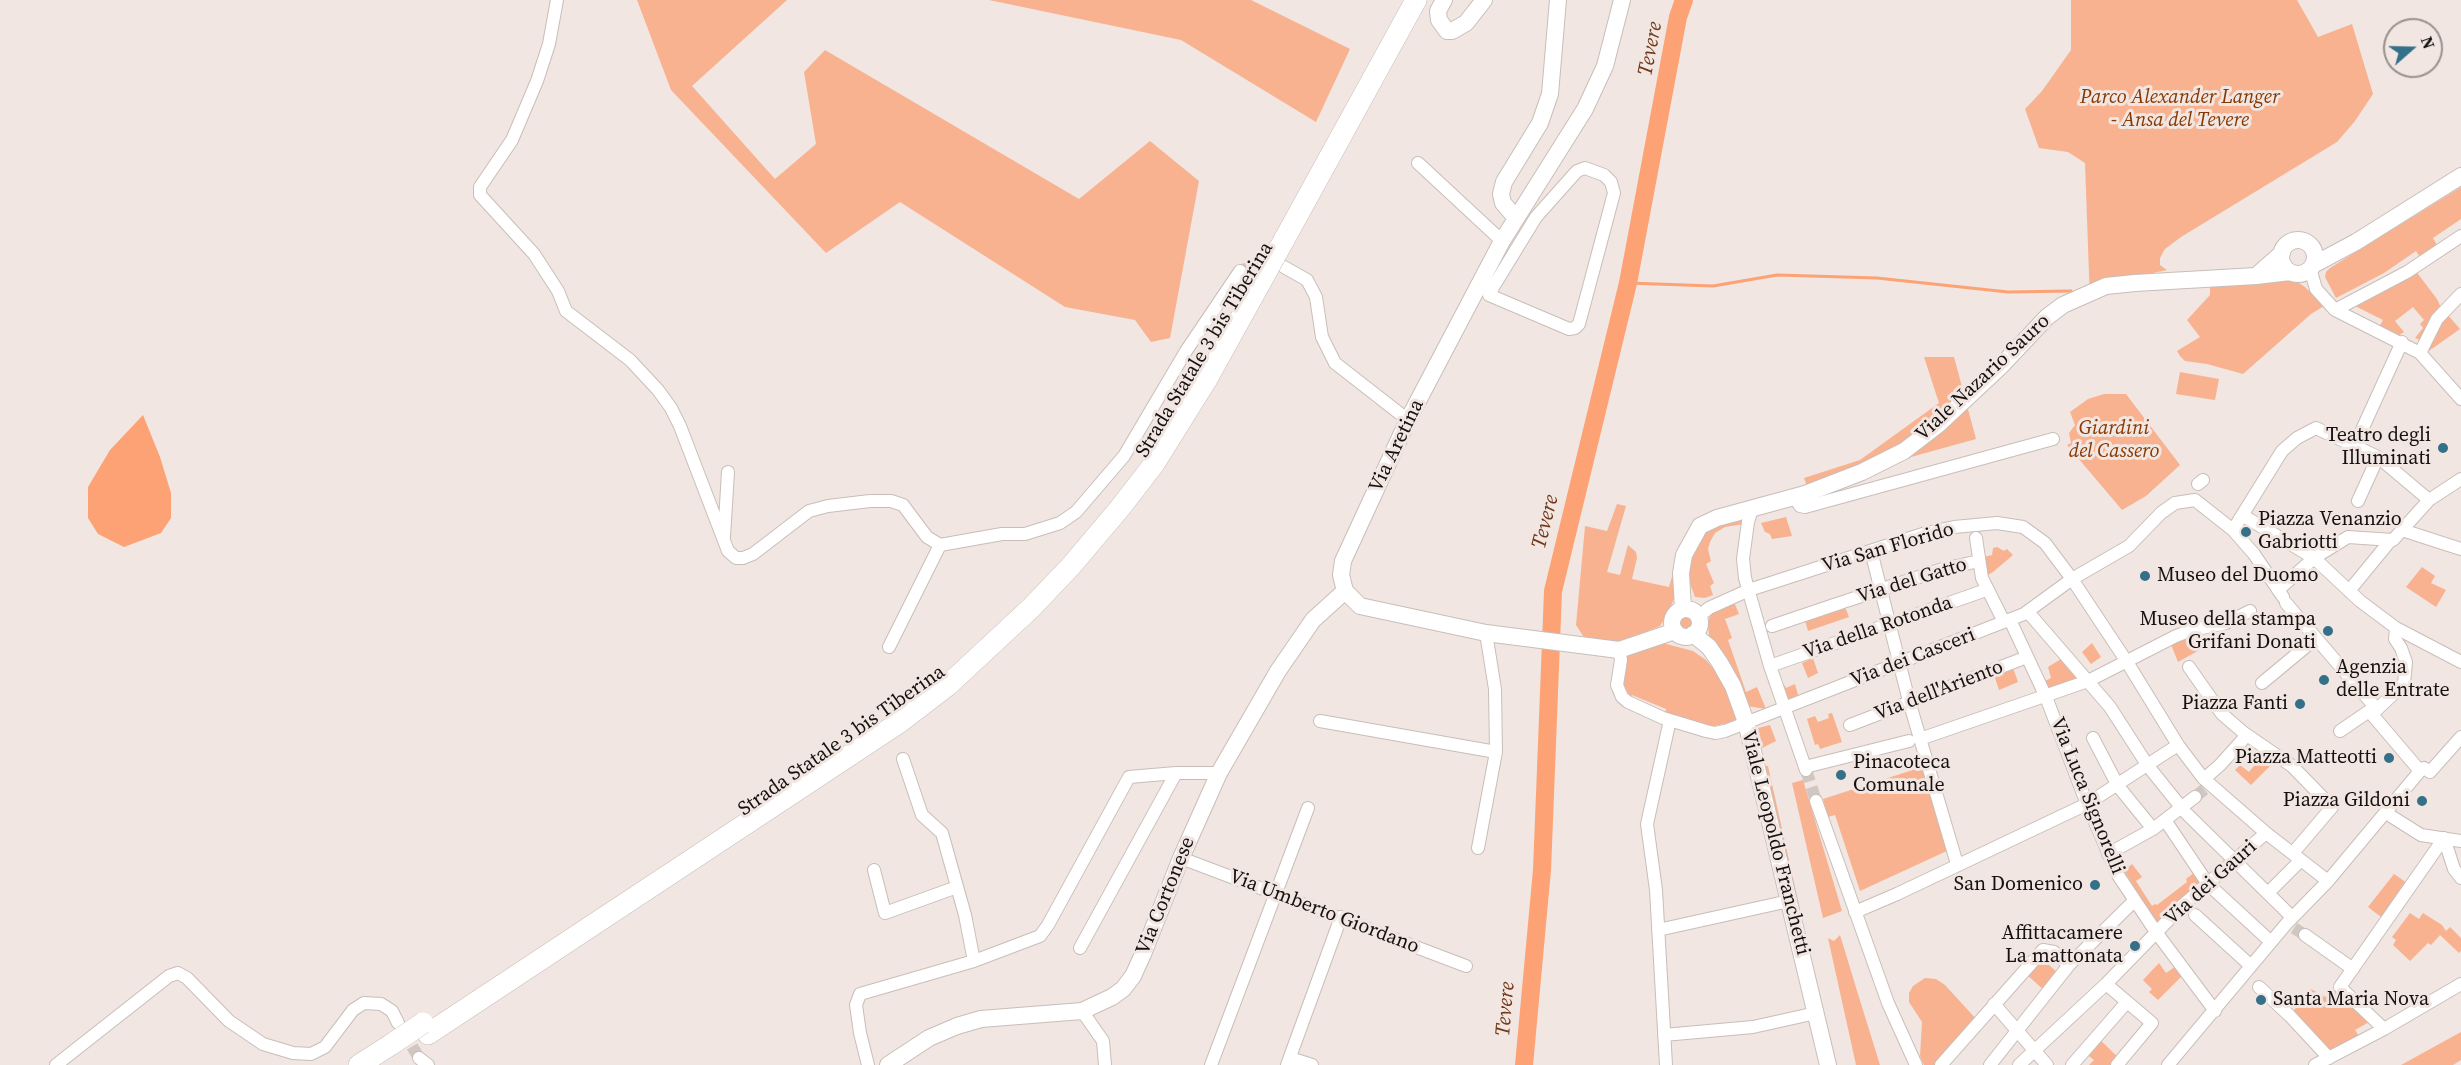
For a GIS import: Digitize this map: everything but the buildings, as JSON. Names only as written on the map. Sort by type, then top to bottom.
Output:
[{"type":"highway","name":"Strada Statale 3 bis Tiberina","points":[[1279,238],[1401,0]]},
{"type":"highway","name":"Strada Statale 3 bis Tiberina","points":[[359,1065],[390,1054],[891,711],[985,636],[1062,557],[1111,500],[1202,375],[1416,0]]},
{"type":"main road","points":[[1444,0],[1438,11],[1439,20],[1447,31],[1452,31],[1466,23],[1484,0]]},
{"type":"main road","points":[[1515,218],[1503,203],[1501,194],[1504,182],[1540,123],[1550,94],[1558,0]]},
{"type":"main road","name":"Via Aretina","points":[[1345,591],[1341,575],[1343,561],[1408,420],[1489,281],[1502,241],[1515,218],[1585,109],[1605,66],[1622,0]]},
{"type":"main road","points":[[2282,253],[2283,265],[2290,272],[2302,273],[2461,176]]},
{"type":"main road","points":[[2256,276],[2292,242],[2300,241],[2315,246],[2348,246]]},
{"type":"main road","points":[[2307,243],[2314,253],[2312,267]]},
{"type":"main road","name":"Viale Nazario Sauro","points":[[1691,613],[1681,573],[1684,555],[1700,526],[1717,518],[1795,497],[1862,472],[1904,451],[1925,437],[2000,367],[2047,317],[2063,305],[2106,286],[2290,272]]},
{"type":"main road","points":[[1345,591],[1360,606],[1486,633],[1602,649],[1619,650],[1675,631]]},
{"type":"main road","name":"Via Cortonese","points":[[888,1065],[929,1038],[981,1019],[1082,1011],[1112,998],[1133,976],[1181,858],[1219,773],[1278,671],[1313,620],[1345,591]]},
{"type":"main road","points":[[1691,613],[1699,627],[1694,634],[1681,636],[1675,631],[1673,618],[1691,613]]},
{"type":"main road","name":"Viale Leopoldo Franchetti","points":[[1694,634],[1720,663],[1733,686],[1746,722],[1828,1065]]},
{"type":"street","points":[[557,0],[549,44],[534,89],[512,140],[480,187],[480,195],[534,254],[558,291],[566,311],[630,360],[658,390],[671,408],[728,551],[736,558],[743,558],[772,541],[809,511],[828,506],[870,501],[891,501],[903,505],[927,537],[940,545],[1002,534],[1025,534],[1060,523],[1076,512],[1124,456],[1186,351],[1240,271]]},
{"type":"street","points":[[1418,163],[1502,241]]},
{"type":"street","points":[[1586,168],[1604,175],[1611,182],[1614,193],[1579,324],[1575,328],[1569,330],[1489,295],[1489,281],[1536,216],[1577,171],[1586,168]]},
{"type":"street","points":[[2335,310],[2408,272],[2461,236]]},
{"type":"street","points":[[1284,267],[1307,280],[1316,297],[1322,337],[1335,363],[1408,420]]},
{"type":"street","points":[[2312,267],[2316,289],[2335,310],[2420,353],[2461,399]]},
{"type":"street","points":[[2420,353],[2437,319],[2461,294]]},
{"type":"street","points":[[2355,445],[2402,342]]},
{"type":"street","points":[[2425,772],[2315,639],[2281,595],[2254,554],[2233,530],[2283,451],[2297,438],[2316,428],[2378,457],[2429,500]]},
{"type":"street","points":[[1795,497],[1800,506],[1805,507],[2053,439]]},
{"type":"street","points":[[2358,501],[2378,457]]},
{"type":"street","points":[[724,541],[728,472]]},
{"type":"street","points":[[2349,591],[2390,541],[2429,500],[2460,482]]},
{"type":"street","name":"Via dei Casceri","points":[[1619,650],[1617,685],[1622,697],[1628,702],[1670,720],[1715,733],[1899,664],[2028,612],[2072,579],[2128,546],[2161,513],[2175,503],[2195,500],[2233,530]]},
{"type":"street","points":[[1752,509],[1743,559],[1749,590],[1767,628],[1770,666],[1806,769],[1916,739],[2046,697],[2088,681],[2176,636],[2226,623],[2250,611]]},
{"type":"street","points":[[2242,515],[2314,558],[2349,591],[2396,628],[2459,657]]},
{"type":"street","name":"Via San Florido","points":[[1691,613],[1709,608],[1749,590],[1926,533],[1975,531],[1996,523],[2023,527],[2033,532],[2045,543],[2072,579],[2178,745],[2207,784],[2265,833],[2328,881]]},
{"type":"street","points":[[2402,530],[2461,549]]},
{"type":"street","name":"Via Luca Signorelli","points":[[1975,531],[1986,590],[2007,621],[2046,697],[2108,854],[2134,901],[2215,1011]]},
{"type":"street","points":[[2281,595],[2314,558],[2348,537],[2390,541]]},
{"type":"street","points":[[889,647],[940,545]]},
{"type":"street","points":[[1871,551],[1909,701],[1916,739],[1957,864]]},
{"type":"street","name":"Via del Gatto","points":[[1767,628],[1943,569],[1979,561]]},
{"type":"street","name":"Via della Rotonda","points":[[1770,666],[1986,590]]},
{"type":"street","points":[[2028,612],[2105,702],[2148,766],[2184,811],[2268,893],[2291,923]]},
{"type":"street","points":[[2340,730],[2404,684],[2406,662],[2395,639],[2396,628]]},
{"type":"street","points":[[1479,848],[1496,752],[1495,689],[1486,633]]},
{"type":"street","points":[[2262,683],[2315,639]]},
{"type":"street","name":"Via dell'Ariento","points":[[1850,725],[2027,657]]},
{"type":"street","points":[[2189,667],[2224,715],[2247,735],[2292,766],[2332,807],[2268,893]]},
{"type":"street","points":[[1666,1065],[1656,890],[1647,824],[1670,720]]},
{"type":"street","points":[[1320,721],[1496,752]]},
{"type":"street","points":[[2207,784],[2220,765],[2247,735]]},
{"type":"street","points":[[2168,1065],[2215,1011],[2252,977],[2271,942],[2291,923],[2386,813],[2461,737]]},
{"type":"street","points":[[2092,738],[2118,786],[2153,829]]},
{"type":"street","points":[[1855,912],[1898,894],[2087,804],[2178,745]]},
{"type":"street","points":[[903,759],[922,815],[942,833],[974,961]]},
{"type":"street","points":[[868,1065],[856,1005],[860,994],[974,961],[1040,936],[1129,777],[1176,773],[1219,773]]},
{"type":"street","points":[[1080,948],[1176,773]]},
{"type":"street","points":[[2108,854],[2184,811],[2195,797]]},
{"type":"street","points":[[1816,801],[1888,1003],[1916,1065]]},
{"type":"street","points":[[1211,1065],[1308,808]]},
{"type":"street","points":[[2386,813],[2421,835],[2461,842]]},
{"type":"street","points":[[2165,820],[2208,884],[2271,942]]},
{"type":"street","name":"Via dei Gauri","points":[[2019,1065],[2106,984],[2156,932],[2265,833]]},
{"type":"street","points":[[2444,838],[2459,876]]},
{"type":"street","points":[[2384,1029],[2340,987],[2444,838]]},
{"type":"street","name":"Via Umberto Giordano","points":[[1181,858],[1466,966]]},
{"type":"street","points":[[874,870],[885,913],[957,887]]},
{"type":"street","points":[[1658,930],[1789,901]]},
{"type":"street","points":[[1991,1065],[2016,1029],[2069,965],[2134,901]]},
{"type":"street","points":[[2195,915],[2290,1016],[2346,1065]]},
{"type":"street","points":[[1312,1065],[1288,1061],[1341,917]]},
{"type":"street","points":[[2305,935],[2353,969]]},
{"type":"street","points":[[1941,1065],[1992,1004],[2043,950],[2054,952],[2069,965]]},
{"type":"street","points":[[56,1065],[169,976],[178,973],[187,978],[229,1021],[263,1044],[293,1053],[311,1054],[325,1047],[353,1010],[364,1004],[381,1004],[392,1011],[398,1023]]},
{"type":"street","points":[[2106,984],[2152,1023],[2117,1065]]},
{"type":"street","points":[[2314,1065],[2384,1029],[2461,984]]},
{"type":"street","points":[[2072,1065],[2125,1000]]},
{"type":"street","points":[[1992,1004],[2047,1065]]},
{"type":"street","points":[[1082,1011],[1104,1041],[1105,1065]]},
{"type":"street","points":[[1664,1035],[1753,1027],[1816,1014]]},
{"type":"green space","points":[[637,0],[787,0],[692,86],[775,179],[816,144],[804,72],[825,50],[1079,199],[1150,141],[1199,181],[1170,338],[1151,342],[1135,320],[1065,307],[900,202],[826,253],[671,90]]},
{"type":"green space","points":[[989,0],[1251,0],[1350,49],[1316,122],[1181,40]]},
{"type":"green space","name":"Parco Alexander Langer - Ansa del Tevere","points":[[2071,0],[2297,0],[2318,37],[2352,24],[2373,94],[2337,142],[2165,249],[2160,258],[2160,265],[2167,270],[2134,277],[2090,301],[2085,163],[2068,152],[2039,148],[2025,109],[2042,91],[2071,50]]},
{"type":"green space","points":[[2461,187],[2461,219],[2433,238],[2438,247],[2421,259],[2416,251],[2384,273],[2336,298],[2325,277],[2330,268]]},
{"type":"green space","points":[[2415,270],[2437,299],[2442,310],[2423,341],[2415,338],[2423,328],[2420,324],[2424,320],[2413,307],[2395,321],[2404,332],[2398,336],[2379,327],[2383,320],[2351,304]]},
{"type":"green space","points":[[2287,275],[2305,287],[2324,306],[2311,314],[2243,374],[2207,364],[2185,361],[2180,356],[2177,351],[2200,337],[2187,320],[2210,295],[2210,285]]},
{"type":"green space","points":[[2447,314],[2460,329],[2426,353],[2438,321]]},
{"type":"green space","points":[[1924,357],[1954,357],[1976,439],[1882,465],[1808,489],[1804,478],[1860,460],[1939,403]]},
{"type":"green space","points":[[2180,372],[2219,379],[2215,400],[2176,394]]},
{"type":"green space","name":"Giardini del Cassero","points":[[2104,394],[2126,394],[2180,465],[2146,496],[2122,510],[2067,445],[2071,443],[2069,433],[2075,425],[2070,412],[2088,399]]},
{"type":"green space","points":[[1617,504],[1626,506],[1607,572],[1620,575],[1628,545],[1636,552],[1637,558],[1632,579],[1669,587],[1673,573],[1675,596],[1660,626],[1618,643],[1585,639],[1576,625],[1585,526],[1607,531]]},
{"type":"green space","points":[[1786,517],[1792,536],[1772,539],[1770,534],[1765,532],[1761,523]]},
{"type":"green space","points":[[1744,520],[1744,524],[1725,527],[1715,533],[1708,549],[1711,561],[1706,564],[1714,583],[1710,586],[1713,595],[1705,598],[1695,597],[1686,573],[1698,536],[1718,526]]},
{"type":"green space","points":[[1997,547],[2004,551],[2007,549],[2013,555],[1984,577],[1980,558],[1992,555],[1993,548]]},
{"type":"green space","points":[[2422,567],[2435,576],[2431,583],[2446,590],[2436,607],[2406,587]]},
{"type":"green space","points":[[1734,602],[1739,614],[1725,619],[1732,638],[1728,640],[1746,692],[1757,687],[1766,709],[1747,706],[1709,637],[1708,623],[1711,612]]},
{"type":"green space","points":[[1844,604],[1849,617],[1808,631],[1804,617]]},
{"type":"green space","points":[[1686,613],[1692,616],[1695,622],[1692,628],[1686,631],[1680,628],[1677,622],[1680,616]]},
{"type":"green space","points":[[2189,634],[2195,647],[2202,644],[2203,648],[2178,662],[2170,642]]},
{"type":"green space","points":[[1659,642],[1693,651],[1706,660],[1722,679],[1738,718],[1736,721],[1711,727],[1665,715],[1666,709],[1632,695],[1630,697],[1624,685],[1624,653]]},
{"type":"green space","points":[[2092,643],[2101,657],[2091,664],[2082,652]]},
{"type":"green space","points":[[2066,656],[2084,678],[2048,692],[2043,682],[2051,678],[2048,667]]},
{"type":"green space","points":[[1813,658],[1818,673],[1808,678],[1802,663]]},
{"type":"green space","points":[[2012,665],[2018,682],[1999,690],[1993,672]]},
{"type":"green space","points":[[1795,684],[1799,698],[1789,701],[1782,686],[1786,688]]},
{"type":"green space","points":[[1832,713],[1842,742],[1820,749],[1818,744],[1815,745],[1807,719],[1815,716],[1818,722],[1829,718],[1828,714]]},
{"type":"green space","points":[[1770,725],[1776,741],[1762,748],[1757,736],[1758,728]]},
{"type":"green space","points":[[2266,751],[2278,763],[2275,766],[2272,764],[2251,785],[2235,770],[2240,765],[2249,772]]},
{"type":"green space","points":[[1764,766],[1768,766],[1805,932]]},
{"type":"green space","points":[[1922,767],[1949,850],[1860,891],[1835,815],[1828,817],[1823,799]]},
{"type":"green space","points":[[1803,780],[1842,911],[1823,918],[1792,783]]},
{"type":"green space","points":[[2132,864],[2142,877],[2136,881],[2152,906],[2157,905],[2187,882],[2186,879],[2195,872],[2203,883],[2158,925],[2124,871]]},
{"type":"green space","points":[[2394,874],[2410,885],[2385,920],[2368,907]]},
{"type":"green space","points":[[2410,913],[2419,919],[2423,913],[2442,925],[2446,931],[2450,927],[2461,938],[2461,951],[2459,953],[2440,935],[2431,945],[2428,943],[2410,961],[2393,945],[2396,940],[2392,937]]},
{"type":"green space","points":[[1840,935],[1880,1065],[1856,1065],[1828,938],[1834,941]]},
{"type":"green space","points":[[2045,953],[2055,958],[2049,965],[2059,974],[2045,991],[2026,974]]},
{"type":"green space","points":[[2159,963],[2166,973],[2176,966],[2183,975],[2158,1000],[2149,992],[2152,989],[2143,980]]},
{"type":"green space","points":[[1925,978],[1936,979],[1945,985],[1977,1020],[1938,1065],[1924,1065],[1920,1056],[1922,1022],[1909,1002],[1909,993],[1913,986]]},
{"type":"green space","points":[[2338,987],[2371,1021],[2355,1030],[2359,1036],[2327,1051],[2291,1014],[2311,989],[2325,997]]},
{"type":"green space","points":[[2461,1032],[2461,1060],[2453,1065],[2401,1065]]},
{"type":"green space","points":[[2098,1038],[2120,1059],[2115,1065],[2089,1065],[2094,1060],[2085,1053]]},
{"type":"shaded area","points":[[143,415],[160,457],[171,493],[171,518],[161,533],[124,547],[98,534],[88,518],[88,487],[110,450]]},
{"type":"waterway","name":"Tevere","points":[[1524,1065],[1542,870],[1553,591],[1628,283],[1678,17],[1684,0]]},
{"type":"waterway","points":[[1628,283],[1713,286],[1777,275],[1877,278],[2008,292],[2071,291]]},
{"type":"tunnel","points":[[1240,271],[1260,264],[1274,265]]},
{"type":"tunnel","points":[[1806,770],[1816,801]]},
{"type":"tunnel","points":[[2195,797],[2207,787]]},
{"type":"tunnel","points":[[2294,928],[2305,935]]},
{"type":"tunnel","points":[[403,1031],[419,1058]]},
{"type":"place","name":"Teatro degli Illuminati","points":[[2443,448]]},
{"type":"place","name":"Piazza Venanzio Gabriotti","points":[[2246,532]]},
{"type":"place","name":"Museo del Duomo","points":[[2145,576]]},
{"type":"place","name":"Museo della stampa Grifani Donati","points":[[2328,631]]},
{"type":"place","name":"Agenzia delle Entrate","points":[[2324,680]]},
{"type":"place","name":"Piazza Fanti","points":[[2300,704]]},
{"type":"place","name":"Piazza Matteotti","points":[[2389,758]]},
{"type":"place","name":"Pinacoteca Comunale","points":[[1841,775]]},
{"type":"place","name":"Piazza Gildoni","points":[[2422,801]]},
{"type":"place","name":"San Domenico","points":[[2095,885]]},
{"type":"place","name":"Affittacamere La mattonata","points":[[2135,946]]},
{"type":"place","name":"Santa Maria Nova","points":[[2261,1000]]}]
